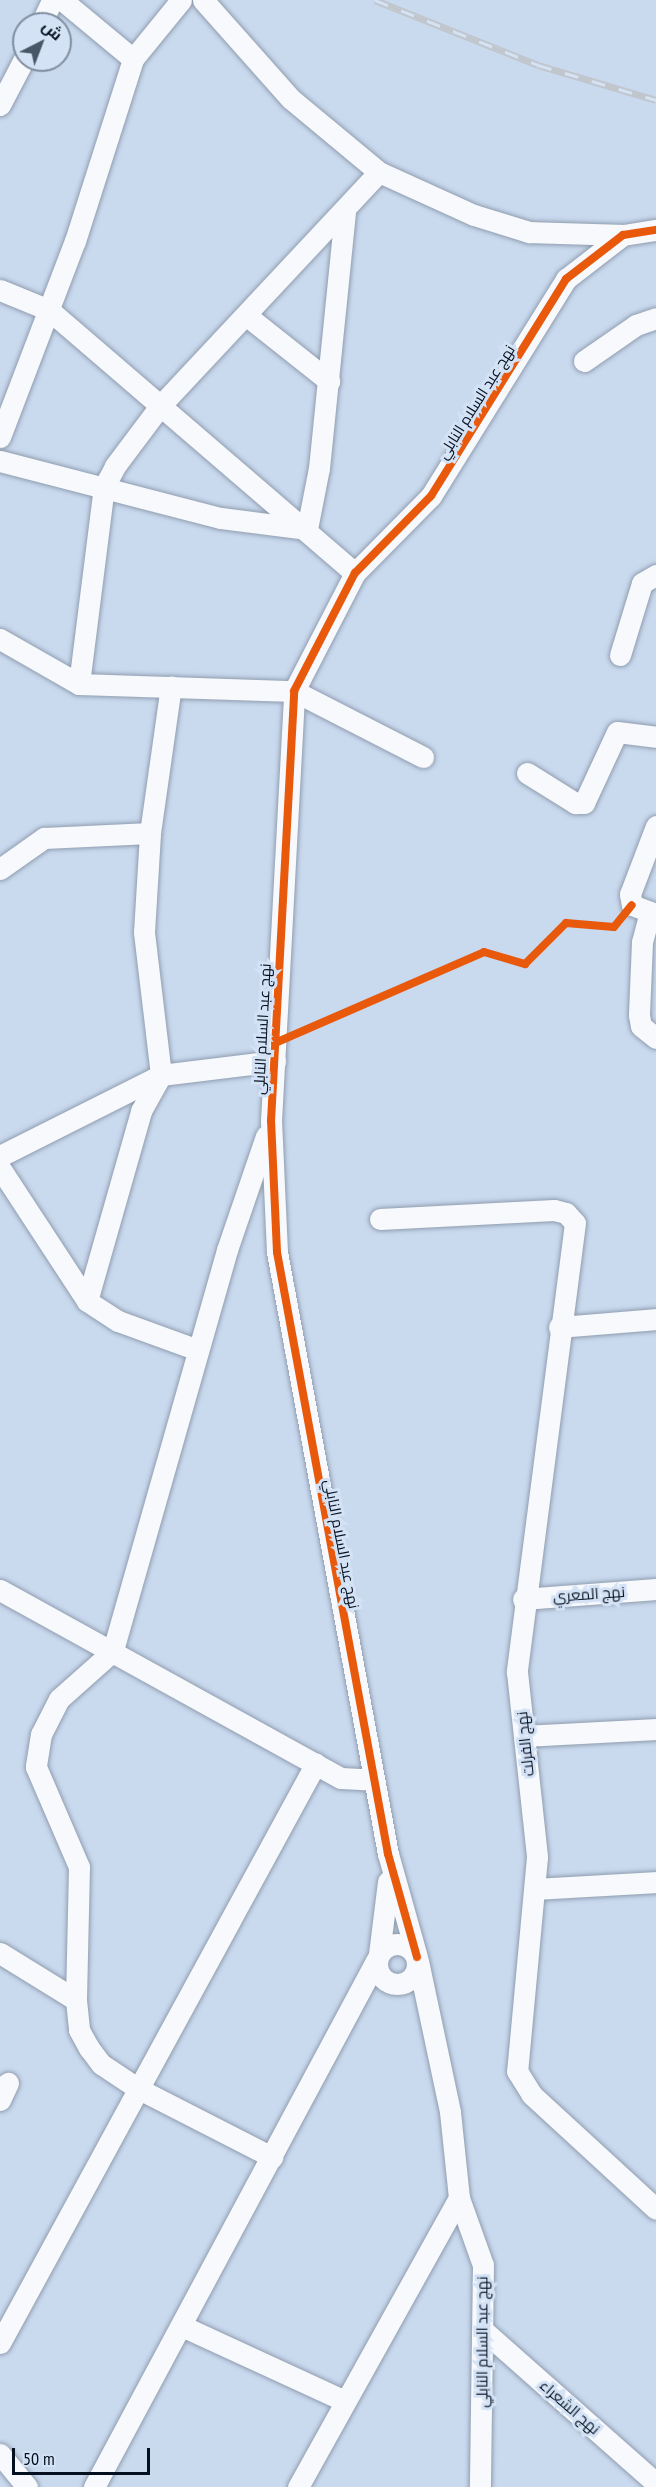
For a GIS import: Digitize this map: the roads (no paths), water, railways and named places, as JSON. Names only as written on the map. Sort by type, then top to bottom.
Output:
[{"type":"street","points":[[62,0],[133,59]]},
{"type":"street","points":[[0,437],[49,310],[133,59],[181,0]]},
{"type":"street","points":[[203,0],[291,99],[379,172],[474,215],[529,232],[623,235]]},
{"type":"street","points":[[0,105],[17,72]]},
{"type":"street","points":[[79,684],[104,487],[134,437],[160,406],[248,316],[379,172]]},
{"type":"street","points":[[307,529],[329,381],[345,210]]},
{"type":"street","name":"نهج عبد السلام النابلي","points":[[480,2487],[484,2331],[483,2265],[459,2198],[432,2024],[417,1959],[387,1854],[288,1331],[273,1199],[271,1121],[294,691],[355,573],[431,496],[566,279],[623,235],[656,230]]},
{"type":"street","points":[[0,290],[49,310],[307,529],[355,573]]},
{"type":"street","points":[[248,316],[329,381]]},
{"type":"street","points":[[584,361],[636,325],[656,318]]},
{"type":"street","points":[[0,461],[221,518],[307,529]]},
{"type":"street","points":[[620,655],[642,583],[656,575]]},
{"type":"street","points":[[0,639],[79,684],[294,691],[423,757]]},
{"type":"street","points":[[87,1301],[141,1111],[161,1075],[144,932],[150,833],[171,686]]},
{"type":"street","points":[[527,773],[584,803],[617,732],[656,737]]},
{"type":"street","points":[[656,826],[630,894],[632,905],[653,913],[642,942],[639,1015],[640,1026],[656,1038]]},
{"type":"street","points":[[0,869],[44,838],[150,833]]},
{"type":"street","points":[[0,1156],[161,1075],[274,1061]]},
{"type":"street","points":[[271,1121],[198,1350],[113,1651],[63,1694],[37,1750],[38,1782],[79,1866],[76,2000],[80,2030],[88,2048],[101,2064],[137,2088],[272,2157]]},
{"type":"street","points":[[0,1168],[87,1301],[118,1321],[198,1350]]},
{"type":"street","name":"نهج الفرلت","points":[[380,1218],[566,1213],[574,1223],[576,1241],[560,1327],[523,1599],[517,1672],[536,1889],[517,2071],[532,2095],[654,2202]]},
{"type":"street","points":[[560,1327],[656,1319]]},
{"type":"street","name":"نهج المعري","points":[[523,1599],[656,1589]]},
{"type":"street","points":[[0,1590],[341,1778],[374,1780]]},
{"type":"street","points":[[524,1736],[656,1729]]},
{"type":"street","points":[[0,2343],[316,1763]]},
{"type":"street","name":"نهج عبد السلام النابلي","points":[[94,2487],[343,2026],[378,1956],[388,1914],[387,1854]]},
{"type":"street","points":[[536,1889],[656,1882]]},
{"type":"street","points":[[343,2026],[392,1983],[410,1980],[417,1959],[408,1946],[396,1943],[378,1956],[381,1976],[392,1983]]},
{"type":"street","points":[[0,1953],[76,2000]]},
{"type":"street","name":"نهج عبد السلام النابلي","points":[[392,1983],[419,2002],[432,2024]]},
{"type":"street","points":[[298,2487],[459,2198]]},
{"type":"street","points":[[182,2326],[345,2401]]},
{"type":"street","name":"نهج الشعراء","points":[[484,2331],[656,2483]]},
{"type":"street","points":[[0,2454],[27,2487]]},
{"type":"railway","points":[[375,0],[538,65],[656,100]]}]
